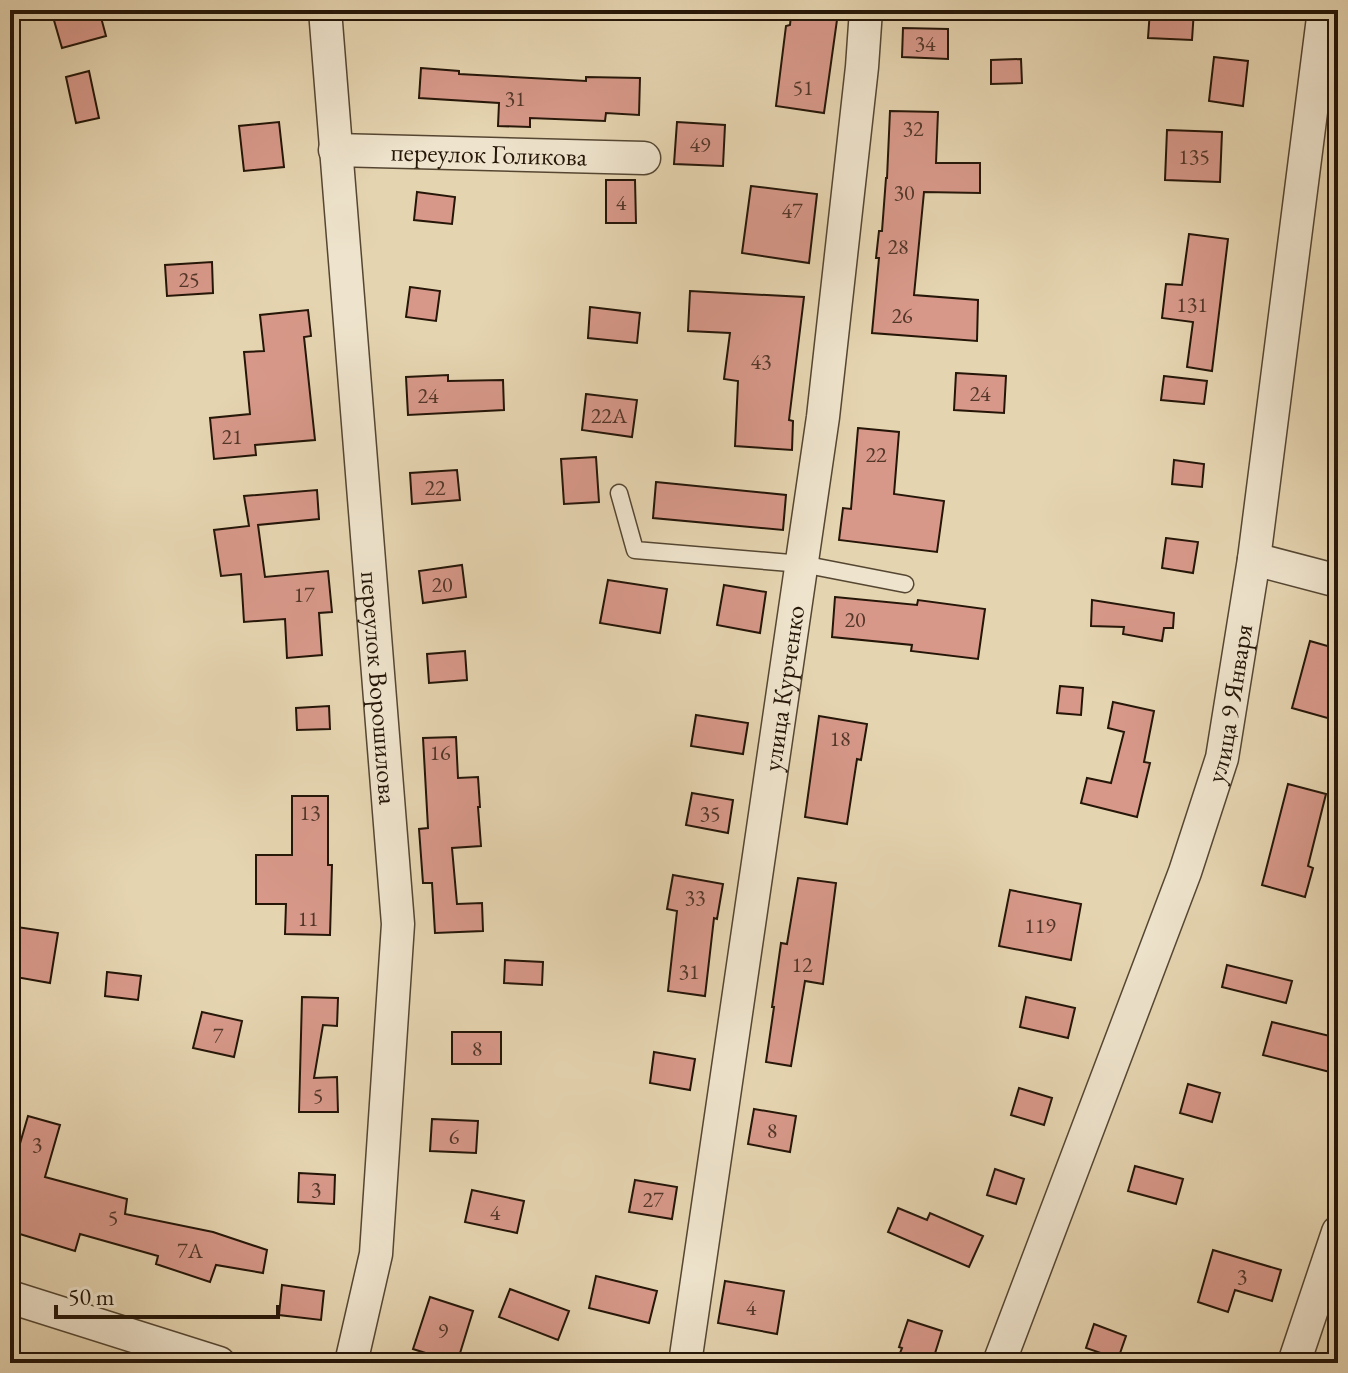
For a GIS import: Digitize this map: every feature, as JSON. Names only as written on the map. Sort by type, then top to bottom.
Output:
[{"type":"street","name":"переулок Ворошилова","points":[[325,10],[398,924],[376,1254],[351,1363]]},
{"type":"street","name":"улица Курченко","points":[[685,1363],[823,417],[866,10]]},
{"type":"street","name":"улица 9 Января","points":[[999,1363],[1185,872],[1222,758],[1254,559],[1324,10]]},
{"type":"street","name":"переулок Голикова","points":[[335,150],[644,158]]},
{"type":"street","points":[[1254,559],[1338,581]]},
{"type":"street","points":[[1294,1363],[1338,1232]]},
{"type":"street","points":[[10,1297],[219,1363]]},
{"type":"lane","points":[[619,493],[635,550],[802,564],[905,584]]},
{"type":"building","points":[[51,10],[99,10],[106,36],[62,48]]},
{"type":"building","points":[[1150,10],[1194,10],[1192,40],[1148,38]]},
{"type":"building","points":[[791,15],[837,20],[824,113],[776,106],[786,26],[790,25]]},
{"type":"building","points":[[903,28],[948,29],[948,59],[902,57]]},
{"type":"building","points":[[1214,57],[1248,61],[1243,106],[1209,101]]},
{"type":"building","points":[[1021,59],[1022,83],[991,84],[991,60]]},
{"type":"building","points":[[421,68],[459,71],[459,74],[586,81],[586,77],[640,78],[639,115],[606,113],[605,121],[530,118],[530,127],[498,126],[499,103],[419,98]]},
{"type":"building","points":[[89,71],[99,118],[76,123],[66,77]]},
{"type":"building","points":[[890,111],[938,112],[936,163],[980,163],[980,193],[924,192],[914,295],[978,300],[977,341],[872,333],[879,258],[876,258],[887,178]]},
{"type":"building","points":[[279,122],[284,167],[244,171],[239,126]]},
{"type":"building","points":[[677,122],[725,125],[723,166],[674,164]]},
{"type":"building","points":[[1167,130],[1222,132],[1220,182],[1165,180]]},
{"type":"building","points":[[606,180],[635,180],[636,223],[606,223]]},
{"type":"building","points":[[751,186],[817,194],[809,263],[742,253]]},
{"type":"building","points":[[417,192],[455,197],[452,224],[414,220]]},
{"type":"building","points":[[1189,234],[1228,239],[1212,371],[1187,367],[1193,322],[1162,318],[1166,284],[1182,285]]},
{"type":"building","points":[[212,262],[213,293],[167,296],[165,265]]},
{"type":"building","points":[[410,287],[440,291],[436,321],[406,317]]},
{"type":"building","points":[[690,291],[804,297],[789,420],[793,421],[792,450],[735,446],[738,381],[724,379],[730,333],[688,331]]},
{"type":"building","points":[[590,307],[640,313],[637,343],[588,338]]},
{"type":"building","points":[[308,310],[311,336],[304,337],[315,440],[255,445],[256,455],[214,459],[210,418],[250,414],[244,352],[264,351],[260,315]]},
{"type":"building","points":[[956,373],[1006,376],[1004,413],[954,410]]},
{"type":"building","points":[[448,375],[448,381],[503,380],[504,410],[408,415],[406,377]]},
{"type":"building","points":[[1164,376],[1207,381],[1204,404],[1161,400]]},
{"type":"building","points":[[586,394],[637,400],[632,437],[582,430]]},
{"type":"building","points":[[858,428],[899,432],[894,494],[944,501],[937,552],[839,540],[843,508],[851,509]]},
{"type":"building","points":[[596,457],[599,502],[564,504],[561,459]]},
{"type":"building","points":[[1174,460],[1204,464],[1202,487],[1172,484]]},
{"type":"building","points":[[457,470],[460,500],[412,504],[410,473]]},
{"type":"building","points":[[656,482],[786,495],[783,530],[653,518]]},
{"type":"building","points":[[317,490],[319,519],[258,525],[265,577],[328,571],[332,612],[319,613],[322,655],[287,658],[285,619],[244,622],[241,574],[221,576],[214,530],[249,526],[244,496]]},
{"type":"building","points":[[1166,538],[1198,542],[1193,573],[1162,568]]},
{"type":"building","points":[[462,565],[466,597],[423,603],[419,571]]},
{"type":"building","points":[[608,580],[667,589],[660,633],[600,623]]},
{"type":"building","points":[[724,585],[766,592],[760,633],[717,625]]},
{"type":"building","points":[[835,597],[917,605],[918,600],[985,609],[978,659],[911,651],[912,645],[832,637]]},
{"type":"building","points":[[1092,600],[1174,613],[1173,628],[1164,628],[1162,641],[1123,634],[1124,627],[1091,626]]},
{"type":"building","points":[[1310,641],[1338,649],[1338,721],[1292,708]]},
{"type":"building","points":[[465,651],[467,680],[429,683],[427,654]]},
{"type":"building","points":[[1060,686],[1083,688],[1081,715],[1057,713]]},
{"type":"building","points":[[1113,702],[1154,711],[1144,762],[1150,763],[1137,817],[1081,803],[1087,778],[1111,783],[1124,732],[1108,728]]},
{"type":"building","points":[[329,706],[330,729],[297,730],[296,708]]},
{"type":"building","points":[[696,715],[748,723],[743,754],[691,746]]},
{"type":"building","points":[[819,716],[867,724],[861,760],[857,759],[847,824],[805,817]]},
{"type":"building","points":[[456,737],[458,778],[478,777],[481,846],[452,848],[457,904],[482,903],[483,931],[435,933],[432,883],[423,883],[419,829],[428,828],[423,738]]},
{"type":"building","points":[[1288,784],[1326,794],[1308,866],[1313,868],[1305,897],[1262,885]]},
{"type":"building","points":[[692,793],[733,800],[728,833],[686,825]]},
{"type":"building","points":[[292,796],[328,796],[328,865],[332,865],[330,935],[285,934],[286,904],[256,904],[256,855],[292,855]]},
{"type":"building","points":[[673,875],[723,884],[717,919],[714,918],[705,996],[668,991],[677,911],[667,909]]},
{"type":"building","points":[[798,878],[836,883],[823,984],[805,981],[791,1066],[766,1062],[781,943],[787,944]]},
{"type":"building","points":[[1010,890],[1081,904],[1071,960],[999,946]]},
{"type":"building","points":[[10,926],[58,933],[50,983],[10,976]]},
{"type":"building","points":[[505,960],[543,962],[542,985],[504,983]]},
{"type":"building","points":[[1227,965],[1292,981],[1286,1003],[1222,987]]},
{"type":"building","points":[[107,972],[141,976],[138,1000],[105,996]]},
{"type":"building","points":[[302,997],[338,998],[337,1026],[323,1025],[314,1078],[337,1077],[338,1112],[299,1112]]},
{"type":"building","points":[[1026,997],[1075,1008],[1068,1038],[1020,1027]]},
{"type":"building","points":[[202,1012],[242,1021],[234,1057],[193,1048]]},
{"type":"building","points":[[1272,1022],[1338,1038],[1330,1072],[1263,1055]]},
{"type":"building","points":[[452,1032],[501,1032],[501,1064],[452,1064]]},
{"type":"building","points":[[654,1052],[695,1059],[690,1090],[650,1083]]},
{"type":"building","points":[[1188,1084],[1220,1093],[1212,1122],[1180,1113]]},
{"type":"building","points":[[1019,1088],[1052,1098],[1044,1125],[1011,1115]]},
{"type":"building","points":[[754,1109],[796,1116],[790,1152],[748,1144]]},
{"type":"building","points":[[28,1116],[60,1125],[45,1177],[127,1199],[125,1214],[213,1232],[267,1250],[263,1273],[216,1265],[210,1282],[156,1264],[158,1256],[80,1234],[75,1251],[10,1231],[10,1178]]},
{"type":"building","points":[[432,1119],[478,1121],[476,1153],[430,1151]]},
{"type":"building","points":[[1135,1166],[1183,1179],[1176,1204],[1128,1191]]},
{"type":"building","points":[[995,1169],[1024,1179],[1016,1204],[987,1195]]},
{"type":"building","points":[[299,1173],[335,1175],[334,1204],[298,1202]]},
{"type":"building","points":[[635,1180],[677,1187],[672,1219],[629,1212]]},
{"type":"building","points":[[472,1190],[524,1201],[517,1233],[465,1222]]},
{"type":"building","points":[[898,1208],[927,1220],[930,1213],[983,1236],[969,1267],[888,1232]]},
{"type":"building","points":[[1213,1250],[1281,1270],[1272,1301],[1235,1290],[1228,1312],[1198,1302]]},
{"type":"building","points":[[596,1276],[657,1291],[649,1323],[589,1308]]},
{"type":"building","points":[[725,1281],[784,1291],[777,1334],[718,1323]]},
{"type":"building","points":[[282,1285],[324,1291],[321,1320],[279,1315]]},
{"type":"building","points":[[510,1289],[569,1311],[558,1340],[499,1317]]},
{"type":"building","points":[[430,1297],[473,1311],[457,1363],[413,1349]]},
{"type":"building","points":[[908,1320],[942,1331],[932,1363],[896,1363]]},
{"type":"building","points":[[1094,1324],[1126,1336],[1118,1359],[1086,1348]]}]
